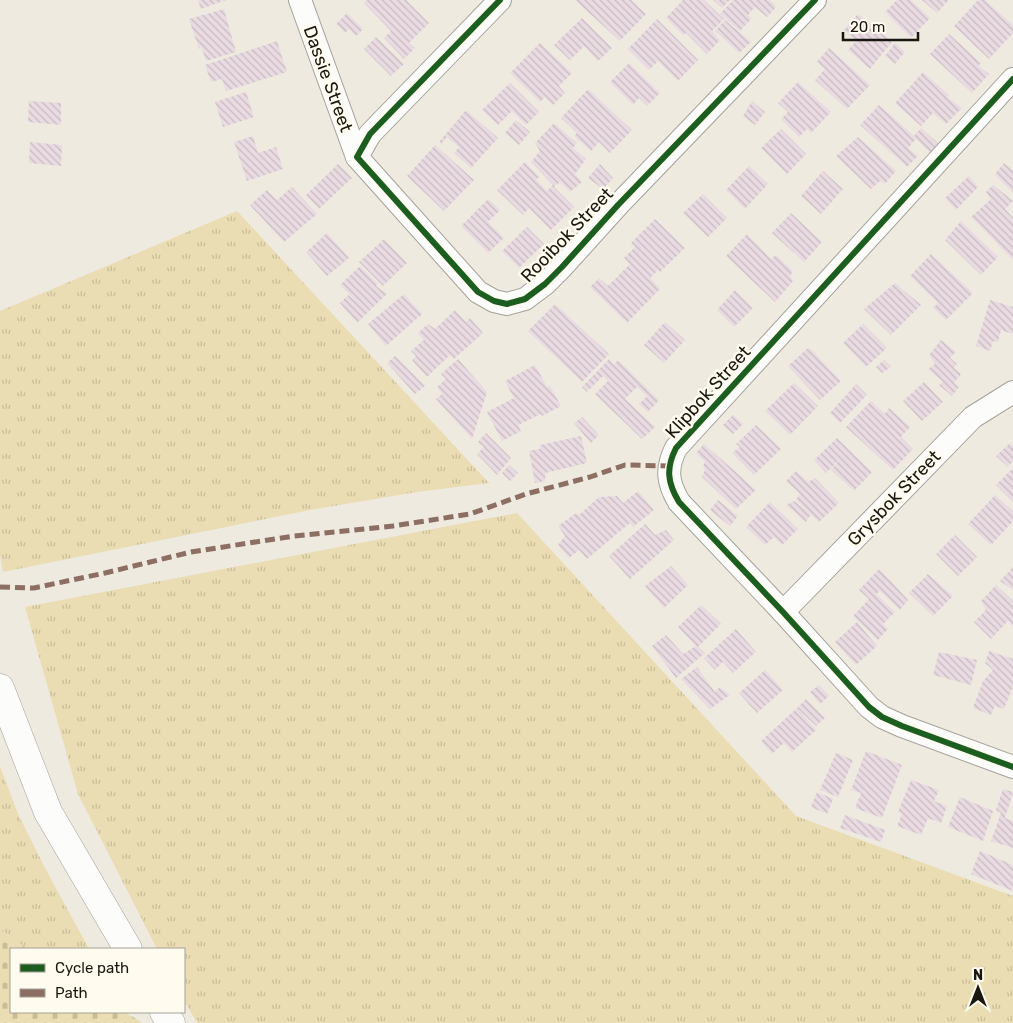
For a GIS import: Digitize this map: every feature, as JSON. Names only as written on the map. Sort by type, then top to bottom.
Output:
[{"type":"main road","points":[[0,688],[48,812],[127,948]]},
{"type":"street","name":"Dassie Street","points":[[300,0],[357,157]]},
{"type":"street","points":[[357,157],[370,134],[500,0]]},
{"type":"street","name":"Rooibok Street","points":[[357,157],[478,292],[494,301],[507,304],[525,299],[545,284],[562,267],[618,205],[815,0]]},
{"type":"street","name":"Klipbok Street","points":[[1013,79],[676,448],[670,460],[669,473],[672,491],[679,502],[783,612],[869,707],[882,717],[902,726],[1013,767]]},
{"type":"street","name":"Grysbok Street","points":[[783,612],[973,417],[1013,392]]},
{"type":"green space","points":[[237,211],[489,483],[417,492],[310,510],[3,572],[0,555],[0,311]]},
{"type":"green space","points":[[517,513],[796,816],[1013,896],[1013,1023],[197,1023],[185,1002],[185,948],[156,948],[78,794],[25,607]]},
{"type":"green space","points":[[0,766],[18,814],[88,948],[26,948],[0,929]]},
{"type":"green space","points":[[0,929],[26,948],[10,948],[10,1013],[126,1013],[142,1023],[0,1023]]},
{"type":"building","points":[[198,0],[226,0],[201,9]]},
{"type":"building","points":[[367,0],[406,0],[429,23],[409,43],[415,48],[404,59],[384,38],[391,31],[364,3]]},
{"type":"building","points":[[575,0],[631,0],[646,14],[620,41]]},
{"type":"building","points":[[683,0],[704,0],[724,19],[712,31],[720,40],[707,54],[686,33],[683,35],[666,18]]},
{"type":"building","points":[[713,0],[730,0],[722,8]]},
{"type":"building","points":[[733,0],[770,0],[776,7],[767,17],[755,7],[748,15],[751,19],[740,31],[720,14]]},
{"type":"building","points":[[897,0],[911,0],[930,18],[911,38],[885,12]]},
{"type":"building","points":[[922,0],[949,0],[937,13]]},
{"type":"building","points":[[978,0],[985,0],[1013,25],[1013,33],[989,59],[954,26]]},
{"type":"building","points":[[224,9],[236,52],[206,61],[201,46],[199,49],[189,19]]},
{"type":"building","points":[[347,13],[363,29],[356,36],[349,29],[345,33],[336,24]]},
{"type":"building","points":[[858,14],[892,42],[870,69],[848,50],[856,41],[844,30]]},
{"type":"building","points":[[582,18],[612,48],[598,61],[584,46],[570,60],[554,45]]},
{"type":"building","points":[[657,19],[698,60],[678,81],[658,61],[649,70],[628,49]]},
{"type":"building","points":[[725,20],[751,42],[739,53],[715,31]]},
{"type":"building","points":[[949,34],[981,63],[978,66],[989,74],[972,93],[930,54]]},
{"type":"building","points":[[376,37],[404,64],[391,76],[364,49]]},
{"type":"building","points":[[277,41],[287,72],[226,91],[222,79],[211,82],[205,65]]},
{"type":"building","points":[[540,43],[572,73],[559,86],[565,93],[553,105],[545,97],[540,102],[510,73]]},
{"type":"building","points":[[895,43],[905,52],[895,64],[885,56]]},
{"type":"building","points":[[829,48],[870,85],[847,109],[815,80],[825,69],[817,62]]},
{"type":"building","points":[[629,63],[660,93],[647,106],[639,98],[633,105],[610,82]]},
{"type":"building","points":[[923,72],[949,95],[947,97],[962,108],[946,124],[933,113],[921,126],[895,103]]},
{"type":"building","points":[[798,82],[831,112],[811,133],[807,129],[799,137],[781,119],[788,112],[778,103]]},
{"type":"building","points":[[510,83],[539,112],[526,125],[512,111],[498,125],[482,110]]},
{"type":"building","points":[[588,89],[632,130],[610,153],[599,142],[591,151],[574,136],[577,133],[561,118]]},
{"type":"building","points":[[246,92],[254,117],[223,127],[215,102]]},
{"type":"building","points":[[29,101],[61,103],[61,125],[28,122]]},
{"type":"building","points":[[752,101],[765,112],[755,125],[743,116]]},
{"type":"building","points":[[879,105],[914,136],[921,128],[940,145],[930,152],[916,139],[908,148],[918,156],[907,167],[860,125]]},
{"type":"building","points":[[466,110],[498,138],[471,168],[454,153],[459,147],[447,137],[441,144],[439,142]]},
{"type":"building","points":[[516,120],[530,132],[519,145],[505,133]]},
{"type":"building","points":[[554,123],[577,143],[573,148],[586,159],[575,174],[582,182],[570,192],[560,182],[554,187],[574,207],[551,230],[529,208],[523,215],[497,190],[525,162],[539,177],[536,180],[547,191],[553,185],[531,162],[540,151],[535,143]]},
{"type":"building","points":[[781,129],[806,154],[787,174],[761,148]]},
{"type":"building","points":[[253,136],[258,153],[276,147],[283,169],[247,181],[234,142]]},
{"type":"building","points":[[858,137],[896,171],[885,184],[880,181],[871,189],[836,156]]},
{"type":"building","points":[[30,142],[62,145],[61,166],[29,163]]},
{"type":"building","points":[[435,145],[474,180],[444,211],[407,176]]},
{"type":"building","points":[[1004,163],[1013,171],[1013,193],[995,174]]},
{"type":"building","points":[[338,164],[352,178],[319,209],[306,195]]},
{"type":"building","points":[[600,164],[613,178],[603,189],[588,178]]},
{"type":"building","points":[[749,166],[768,184],[745,209],[726,190]]},
{"type":"building","points":[[823,171],[843,189],[821,214],[801,196]]},
{"type":"building","points":[[969,176],[978,187],[956,210],[945,198]]},
{"type":"building","points":[[993,185],[1013,201],[1005,209],[1013,218],[1012,259],[971,217],[991,199],[986,192]]},
{"type":"building","points":[[292,187],[317,214],[284,242],[250,205],[267,190],[277,200]]},
{"type":"building","points":[[703,194],[727,218],[708,237],[683,213]]},
{"type":"building","points":[[488,199],[500,210],[488,222],[504,238],[488,253],[461,226]]},
{"type":"building","points":[[791,213],[822,242],[804,262],[772,233]]},
{"type":"building","points":[[655,219],[685,248],[660,272],[658,270],[650,278],[660,289],[627,323],[590,287],[599,278],[608,286],[630,264],[624,258],[635,247],[631,243]]},
{"type":"building","points":[[961,221],[998,257],[981,275],[945,240]]},
{"type":"building","points":[[527,227],[544,244],[519,268],[502,251]]},
{"type":"building","points":[[327,233],[349,258],[327,276],[306,252]]},
{"type":"building","points":[[747,234],[771,259],[776,255],[793,271],[790,276],[793,281],[775,302],[726,256]]},
{"type":"building","points":[[384,239],[407,263],[383,286],[359,262]]},
{"type":"building","points":[[931,254],[973,293],[946,320],[933,308],[938,303],[910,276]]},
{"type":"building","points":[[360,266],[378,284],[376,286],[387,294],[357,323],[340,303],[348,295],[358,303],[340,285]]},
{"type":"building","points":[[895,283],[921,305],[891,335],[864,309]]},
{"type":"building","points":[[735,290],[753,308],[734,327],[717,310]]},
{"type":"building","points":[[404,294],[422,314],[386,346],[368,324]]},
{"type":"building","points":[[990,300],[1013,307],[1013,334],[1001,330],[998,342],[993,341],[990,351],[976,346]]},
{"type":"building","points":[[555,304],[609,354],[582,382],[528,331]]},
{"type":"building","points":[[455,310],[466,322],[470,318],[483,333],[454,359],[450,355],[427,377],[412,360],[416,356],[411,351],[424,340],[418,333],[428,324],[435,329]]},
{"type":"building","points":[[665,322],[685,340],[664,363],[644,345]]},
{"type":"building","points":[[863,324],[887,348],[866,367],[843,343]]},
{"type":"building","points":[[941,340],[956,352],[950,358],[957,364],[954,368],[961,374],[954,383],[959,387],[952,396],[939,385],[943,382],[928,369],[935,364],[929,355]]},
{"type":"building","points":[[809,347],[841,381],[820,400],[788,366]]},
{"type":"building","points":[[395,356],[425,386],[415,394],[387,363]]},
{"type":"building","points":[[458,359],[487,392],[472,439],[436,399],[442,394],[437,387],[446,379],[441,374]]},
{"type":"building","points":[[609,359],[614,365],[618,360],[659,400],[648,412],[639,404],[647,396],[637,387],[625,399],[655,427],[642,439],[595,394],[608,381],[603,376],[587,392],[582,387]]},
{"type":"building","points":[[884,360],[891,367],[882,373],[876,367]]},
{"type":"building","points":[[535,365],[547,387],[550,386],[561,406],[518,425],[521,431],[502,441],[487,412],[514,398],[505,381]]},
{"type":"building","points":[[924,382],[943,402],[922,421],[903,401]]},
{"type":"building","points":[[794,383],[818,406],[790,435],[765,411]]},
{"type":"building","points":[[856,384],[867,395],[840,423],[830,413]]},
{"type":"building","points":[[871,401],[885,414],[889,408],[910,427],[901,437],[913,449],[893,470],[846,427]]},
{"type":"building","points":[[733,415],[743,424],[733,434],[723,425]]},
{"type":"building","points":[[582,417],[599,435],[591,443],[574,423]]},
{"type":"building","points":[[756,425],[781,449],[754,475],[732,453],[740,447],[736,444]]},
{"type":"building","points":[[486,433],[511,458],[497,475],[477,454],[484,447],[478,442]]},
{"type":"building","points":[[581,436],[587,463],[545,473],[545,481],[535,483],[529,451],[540,449],[540,445]]},
{"type":"building","points":[[837,438],[872,472],[854,491],[831,470],[842,457],[826,473],[814,460]]},
{"type":"building","points":[[1010,443],[1013,446],[1013,461],[1008,467],[996,456]]},
{"type":"building","points":[[704,444],[756,490],[736,509],[702,477],[705,470],[703,466],[705,462],[696,453]]},
{"type":"building","points":[[509,465],[518,473],[510,481],[502,473]]},
{"type":"building","points":[[1013,468],[1013,502],[996,485]]},
{"type":"building","points":[[796,471],[808,482],[815,478],[839,503],[819,522],[796,500],[800,494],[786,481]]},
{"type":"building","points":[[638,491],[654,510],[633,527],[630,523],[587,559],[579,550],[569,558],[558,545],[565,536],[558,526],[576,513],[579,515],[599,497],[617,496],[623,503]]},
{"type":"building","points":[[995,495],[1013,511],[1013,521],[991,545],[968,524]]},
{"type":"building","points":[[718,500],[738,516],[730,526],[710,510]]},
{"type":"building","points":[[794,501],[811,514],[806,522],[786,505]]},
{"type":"building","points":[[770,502],[798,529],[782,545],[774,537],[765,545],[746,527]]},
{"type":"building","points":[[645,524],[655,535],[666,530],[674,540],[630,579],[609,556]]},
{"type":"building","points":[[955,535],[977,557],[958,576],[936,554]]},
{"type":"building","points":[[671,566],[688,585],[664,608],[645,586]]},
{"type":"building","points":[[1013,567],[1013,590],[1000,581]]},
{"type":"building","points":[[879,569],[908,600],[900,610],[880,591],[876,594],[895,612],[883,624],[888,629],[878,640],[853,616],[869,599],[859,590]]},
{"type":"building","points":[[928,574],[953,596],[933,616],[909,593]]},
{"type":"building","points":[[996,585],[1013,601],[1013,626],[1008,621],[991,639],[974,622],[986,610],[981,601]]},
{"type":"building","points":[[701,605],[721,624],[698,647],[705,653],[676,678],[652,646],[666,635],[683,654],[696,646],[678,627]]},
{"type":"building","points":[[857,622],[877,646],[856,665],[835,642]]},
{"type":"building","points":[[736,629],[756,652],[733,673],[723,662],[715,670],[704,658]]},
{"type":"building","points":[[989,651],[1013,659],[1013,686],[1004,709],[995,706],[991,715],[973,708],[983,681],[993,670],[985,663]]},
{"type":"building","points":[[939,652],[977,660],[971,685],[933,675]]},
{"type":"building","points":[[697,667],[715,692],[720,687],[730,695],[710,709],[681,679]]},
{"type":"building","points":[[765,670],[783,690],[757,713],[739,693]]},
{"type":"building","points":[[819,685],[829,696],[820,704],[810,692]]},
{"type":"building","points":[[806,699],[825,718],[816,726],[797,708]]},
{"type":"building","points":[[797,708],[816,730],[792,752],[784,743],[772,754],[761,741]]},
{"type":"building","points":[[866,751],[902,765],[882,818],[855,808],[861,793],[851,790]]},
{"type":"building","points":[[836,753],[853,760],[838,797],[820,790]]},
{"type":"building","points":[[911,780],[939,790],[934,801],[947,806],[941,823],[928,818],[921,835],[897,826],[902,814],[898,812]]},
{"type":"building","points":[[1003,789],[1013,792],[1005,818],[1013,821],[1013,848],[991,841],[1001,813],[996,810]]},
{"type":"building","points":[[817,792],[833,799],[827,814],[811,807]]},
{"type":"building","points":[[960,797],[993,811],[983,841],[948,827]]},
{"type":"building","points":[[845,815],[885,830],[881,842],[840,828]]},
{"type":"building","points":[[980,851],[1013,865],[1013,891],[971,874]]},
{"type":"marked path","points":[[0,587],[34,588],[191,552],[294,536],[393,526],[470,514],[526,494],[590,477],[625,465],[670,466]]},
{"type":"cycle path","points":[[500,0],[370,134],[357,157],[478,292],[494,301],[507,304],[525,299],[545,284],[618,205],[815,0]]},
{"type":"cycle path","points":[[1013,79],[676,448],[669,469],[672,488],[679,502],[783,612],[869,707],[882,717],[902,726],[1013,767]]}]
